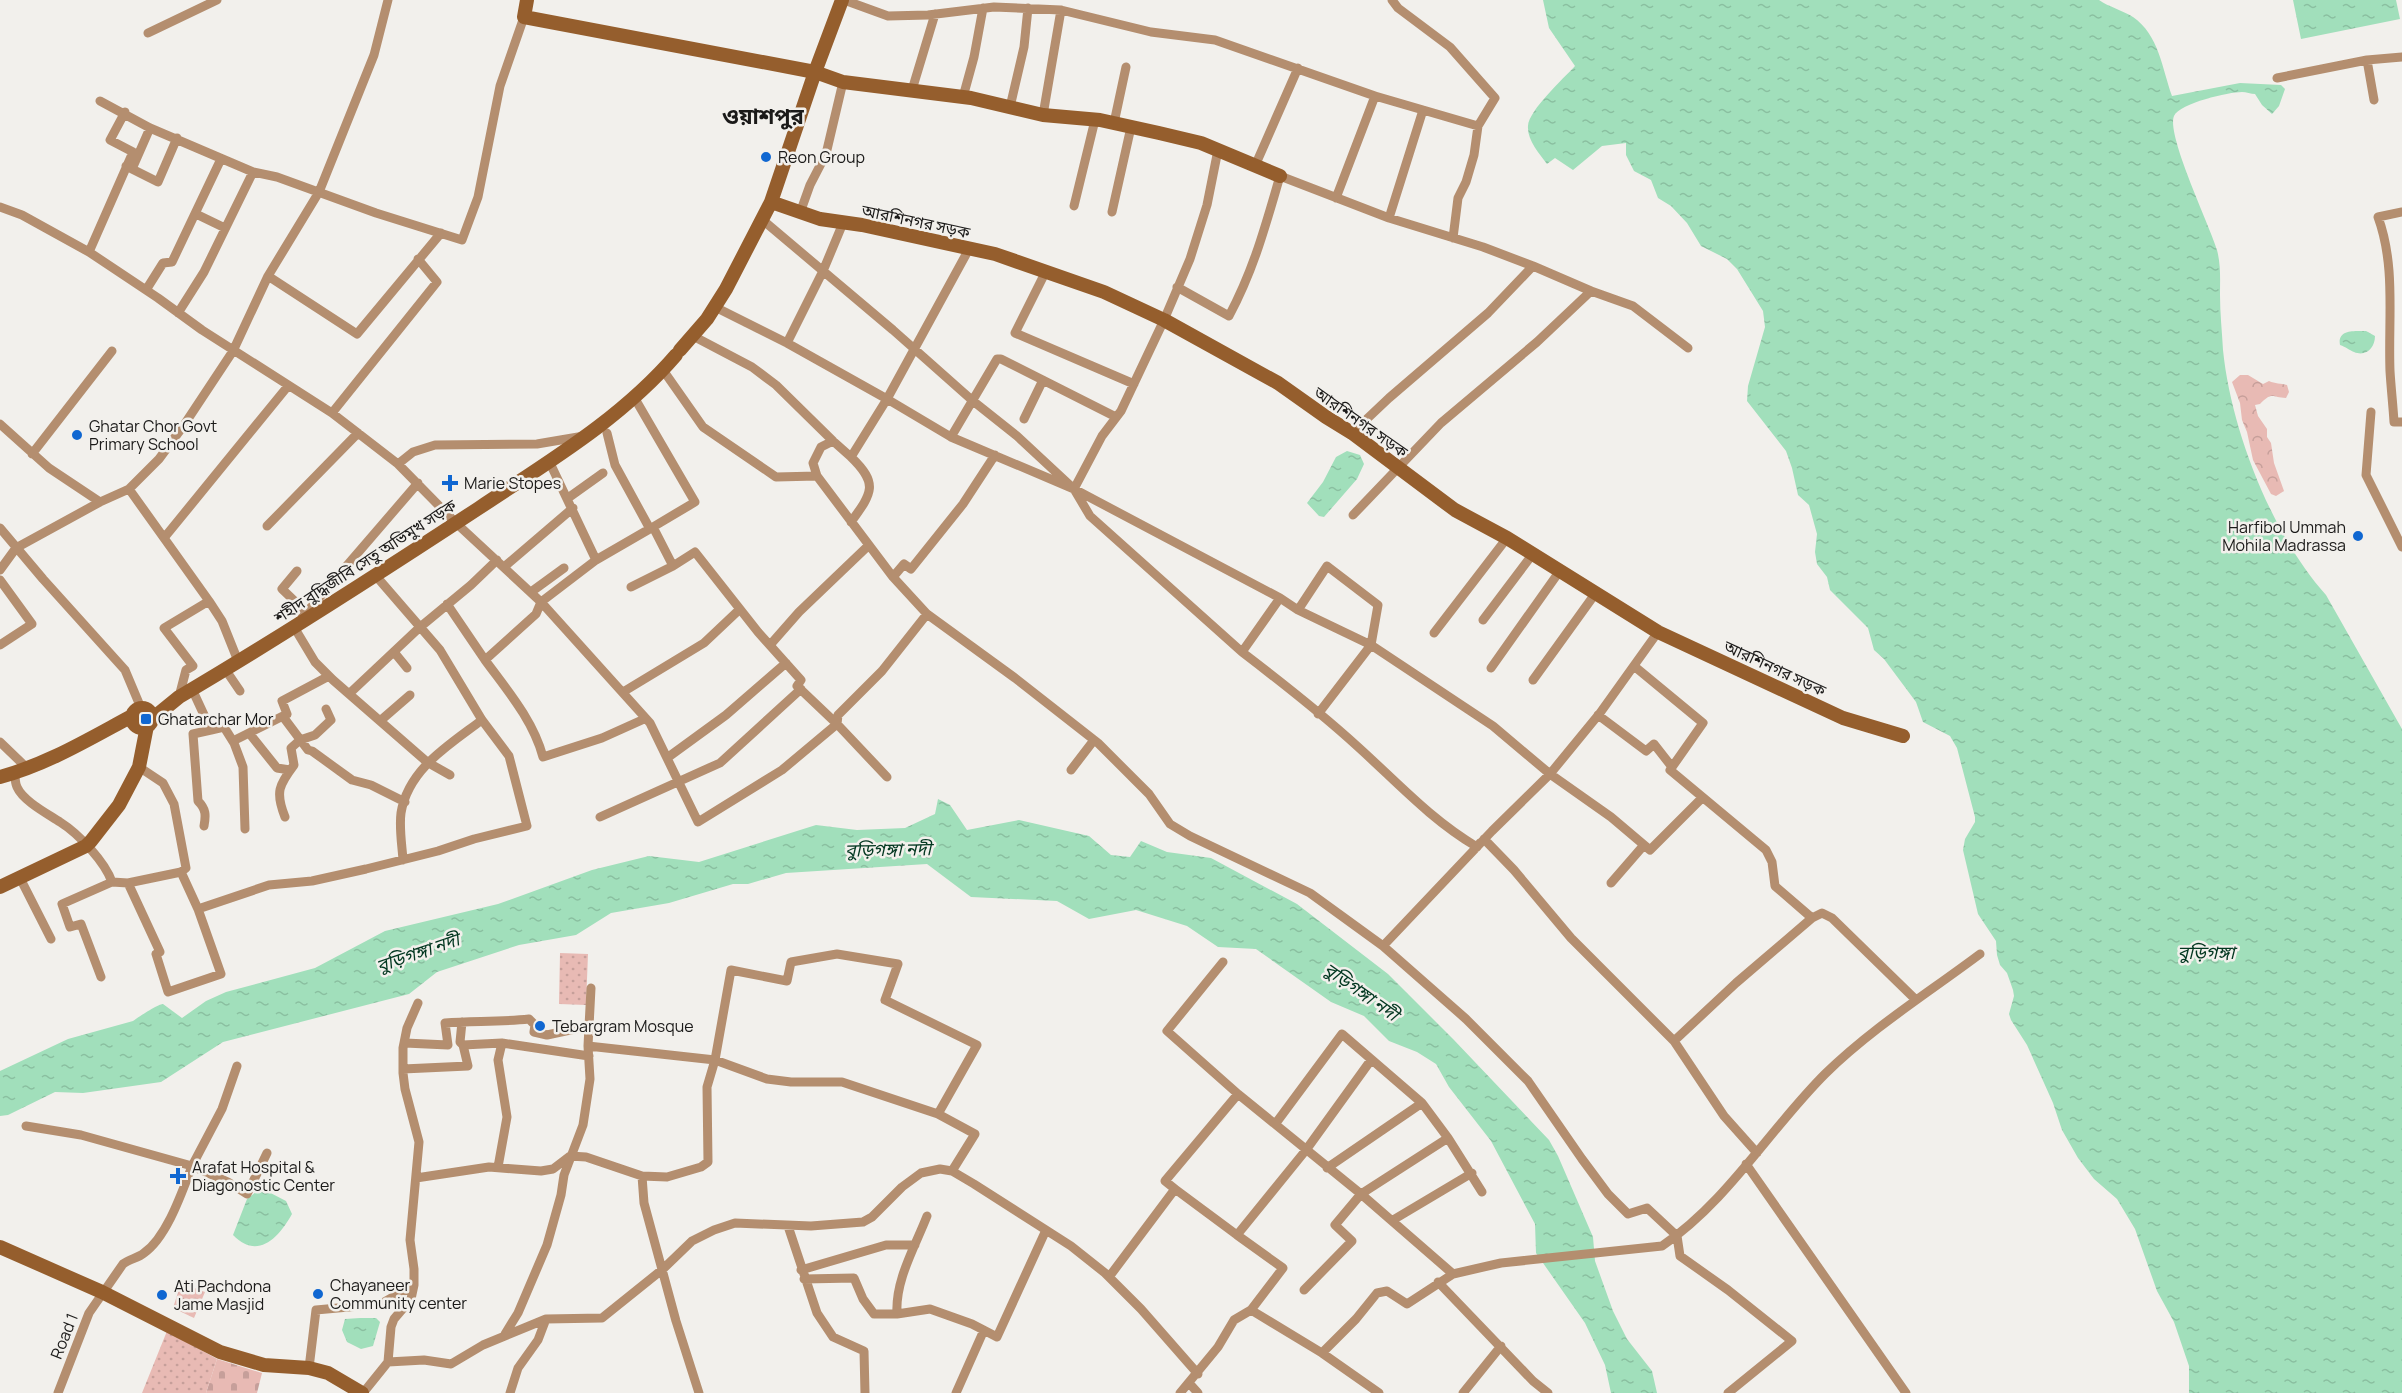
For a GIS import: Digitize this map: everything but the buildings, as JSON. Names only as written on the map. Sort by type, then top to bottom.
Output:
[{"type":"street","points":[[148,33],[217,0]]},
{"type":"street","points":[[0,570],[16,548],[100,502],[129,489],[159,459],[184,425],[233,351],[268,276],[319,192],[374,56],[388,0]]},
{"type":"street","points":[[100,101],[125,112],[150,128],[254,172],[462,240],[478,197],[500,86],[524,17],[527,0]]},
{"type":"street","points":[[843,0],[888,16],[935,14],[983,8],[996,4],[1061,10],[1151,32],[1215,40],[1375,96],[1478,126]]},
{"type":"street","name":"শহীদ বুদ্ধিজীবি সেতু অভিমুখ সড়ক","points":[[0,777],[21,771],[143,717],[238,662],[376,576],[589,435],[634,397],[663,370],[715,307],[771,202],[815,72],[843,0]]},
{"type":"street","points":[[1392,0],[1398,8],[1450,47],[1495,98],[1478,126],[1474,155],[1466,182],[1458,198],[1453,238]]},
{"type":"street","points":[[963,97],[975,57],[983,8]]},
{"type":"street","points":[[1010,107],[1024,47],[1028,8]]},
{"type":"street","points":[[1043,115],[1061,10]]},
{"type":"street","points":[[912,90],[935,14]]},
{"type":"street","points":[[524,17],[815,72],[843,82],[963,97],[1043,115],[1114,123],[1202,143],[1336,198],[1389,218],[1484,247],[1633,306],[1688,348]]},
{"type":"street","points":[[2277,78],[2367,60],[2402,57]]},
{"type":"street","points":[[2367,60],[2374,100]]},
{"type":"street","points":[[1114,123],[1126,67]]},
{"type":"street","points":[[1255,166],[1298,68]]},
{"type":"street","points":[[800,213],[810,185],[826,154],[843,82]]},
{"type":"street","points":[[1336,198],[1375,96]]},
{"type":"street","points":[[1389,218],[1423,110]]},
{"type":"street","points":[[125,112],[110,140],[133,152],[129,167]]},
{"type":"street","points":[[1074,206],[1095,120]]},
{"type":"street","points":[[1112,212],[1131,127]]},
{"type":"street","points":[[89,252],[150,128]]},
{"type":"street","points":[[129,167],[159,182],[177,138]]},
{"type":"street","points":[[1074,489],[1102,436],[1116,417],[1134,384],[1190,259],[1207,206],[1218,150]]},
{"type":"street","points":[[146,290],[163,263],[172,262],[221,159]]},
{"type":"street","points":[[178,313],[204,272],[254,172]]},
{"type":"street","points":[[1177,287],[1229,316],[1247,282],[1258,254],[1280,176]]},
{"type":"street","name":"আরশিনগর সড়ক","points":[[771,202],[800,213],[994,254],[1104,292],[1164,320],[1278,383],[1352,433],[1455,510],[1507,538],[1658,632],[1843,718],[1903,736]]},
{"type":"street","points":[[0,207],[22,215],[89,252],[233,351],[332,413],[398,464],[456,523],[541,602],[650,723],[698,822],[782,770],[837,724],[838,716],[882,671],[927,614]]},
{"type":"street","points":[[2398,422],[2390,371],[2390,285],[2382,228],[2378,217],[2402,212]]},
{"type":"street","points":[[196,214],[225,228]]},
{"type":"street","points":[[765,222],[973,401],[1017,436],[1074,489],[1090,516],[1242,652],[1285,684],[1356,744],[1448,830],[1480,843],[1514,870],[1571,938],[1674,1041],[1724,1116],[1757,1153]]},
{"type":"street","points":[[787,343],[823,271],[843,223]]},
{"type":"street","points":[[268,276],[357,334],[441,233]]},
{"type":"street","points":[[851,458],[887,399],[969,249]]},
{"type":"street","points":[[332,413],[437,282],[418,259]]},
{"type":"street","points":[[1352,433],[1488,313],[1533,266]]},
{"type":"street","points":[[1046,271],[1015,333],[1134,384]]},
{"type":"street","points":[[1353,515],[1441,423],[1537,342],[1591,291]]},
{"type":"street","points":[[715,307],[787,343],[951,437],[996,454],[1074,489],[1280,598],[1298,610],[1371,645],[1493,726],[1550,774],[1611,817],[1650,850],[1702,798]]},
{"type":"street","points":[[693,336],[752,367],[776,386],[866,474],[871,488],[868,499],[851,522]]},
{"type":"street","points":[[32,454],[112,351]]},
{"type":"street","points":[[951,437],[997,359],[1116,417]]},
{"type":"street","points":[[663,370],[703,427],[721,440],[776,477],[817,476]]},
{"type":"street","points":[[1024,419],[1043,380]]},
{"type":"street","points":[[164,538],[288,386]]},
{"type":"street","points":[[485,660],[536,614],[541,602],[596,560],[695,502],[634,397]]},
{"type":"street","points":[[2372,412],[2366,475],[2402,547]]},
{"type":"street","points":[[0,424],[32,454],[100,502]]},
{"type":"street","points":[[267,526],[358,433]]},
{"type":"street","points":[[607,433],[615,465],[673,566]]},
{"type":"street","points":[[398,464],[413,452],[435,444],[537,444],[589,435]]},
{"type":"street","points":[[833,441],[821,447],[813,463],[817,476],[893,578],[927,614],[1015,678],[1094,740],[1149,794],[1170,824],[1310,894],[1383,946],[1466,1019],[1528,1081],[1595,1176],[1628,1214],[1647,1208],[1677,1236],[1680,1256],[1728,1290],[1792,1341],[1728,1393]]},
{"type":"street","points":[[893,578],[904,564],[911,569],[963,504],[996,454]]},
{"type":"street","points":[[549,461],[596,560]]},
{"type":"street","points":[[568,498],[603,473]]},
{"type":"street","points":[[418,483],[294,627],[315,662],[329,676],[427,762],[450,775]]},
{"type":"street","points":[[129,489],[222,621],[238,662]]},
{"type":"street","points":[[350,693],[447,604],[573,508]]},
{"type":"street","points":[[0,528],[125,670],[143,717],[139,767],[119,805],[86,846],[0,887]]},
{"type":"street","points":[[1434,633],[1507,538]]},
{"type":"street","points":[[770,645],[799,612],[869,545]]},
{"type":"street","points":[[631,587],[695,552],[801,680],[797,686],[887,777]]},
{"type":"street","points":[[1483,621],[1532,555]]},
{"type":"street","points":[[1298,610],[1325,567],[1329,566],[1378,605],[1371,645],[1318,714]]},
{"type":"street","points":[[531,592],[564,568]]},
{"type":"street","points":[[297,571],[282,589],[306,612]]},
{"type":"street","points":[[1491,669],[1559,572]]},
{"type":"street","points":[[198,909],[269,885],[312,881],[403,860],[527,826],[509,756],[482,720],[440,650],[376,576]]},
{"type":"street","points":[[0,580],[32,624],[0,645]]},
{"type":"street","points":[[1533,680],[1595,594]]},
{"type":"street","points":[[1242,652],[1280,598]]},
{"type":"street","points":[[179,697],[186,670],[193,666],[164,628],[209,601]]},
{"type":"street","points":[[447,604],[518,705],[539,742],[543,757],[602,738],[642,720]]},
{"type":"street","points":[[623,692],[704,642],[740,609]]},
{"type":"street","points":[[1383,946],[1480,843],[1550,774],[1598,715],[1658,632]]},
{"type":"street","points":[[394,652],[406,668]]},
{"type":"street","points":[[667,758],[726,715],[786,663]]},
{"type":"street","points":[[1634,666],[1703,723],[1670,770],[1766,850],[1772,862],[1776,886],[1812,918]]},
{"type":"street","points":[[225,669],[240,691]]},
{"type":"street","points":[[235,740],[286,714],[282,701],[329,676]]},
{"type":"street","points":[[192,689],[211,730]]},
{"type":"street","points":[[600,818],[720,763],[801,689]]},
{"type":"street","points":[[380,721],[410,695]]},
{"type":"street","points":[[285,817],[280,804],[279,788],[294,765],[291,748],[300,740],[315,735],[331,720],[326,709]]},
{"type":"street","points":[[1598,715],[1646,751],[1654,744],[1672,766]]},
{"type":"street","points":[[284,718],[308,750],[352,780],[370,785],[405,802]]},
{"type":"street","points":[[403,860],[401,820],[408,793],[427,762],[482,720]]},
{"type":"street","points":[[204,826],[207,814],[198,801],[193,734],[224,728],[234,743],[243,767],[245,829]]},
{"type":"street","points":[[249,733],[277,768],[290,771]]},
{"type":"street","points":[[1071,770],[1094,740]]},
{"type":"street","points":[[0,742],[21,771],[16,787],[43,813],[62,823],[86,846],[104,866],[112,882]]},
{"type":"street","points":[[101,977],[81,924],[70,927],[63,904],[112,882],[128,883],[181,872],[186,868],[174,804],[163,783],[139,767]]},
{"type":"street","points":[[1611,883],[1644,845]]},
{"type":"street","points":[[128,883],[160,952],[156,954],[168,992],[221,974],[198,909],[181,872]]},
{"type":"street","points":[[20,878],[51,939]]},
{"type":"street","points":[[1674,1041],[1736,982],[1812,918],[1822,913],[1832,918],[1915,999]]},
{"type":"street","points":[[416,1178],[489,1167],[542,1171],[553,1169],[570,1156],[586,1157],[642,1176],[668,1177],[701,1167],[708,1162],[707,1087],[715,1060],[731,970],[787,981],[791,962],[837,954],[898,964],[885,1000],[977,1045],[938,1114]]},
{"type":"street","points":[[1322,1353],[1356,1319],[1377,1293],[1387,1291],[1407,1304],[1453,1274],[1501,1263],[1662,1246],[1677,1236],[1712,1204],[1826,1074],[1915,999],[1980,954]]},
{"type":"street","points":[[1223,962],[1167,1031],[1238,1094],[1393,1220],[1453,1274]]},
{"type":"street","points":[[505,1334],[518,1313],[547,1245],[570,1156],[583,1125],[590,1079],[588,1051],[591,988]]},
{"type":"street","points":[[0,1247],[102,1292],[220,1352],[264,1365],[309,1368],[328,1373],[362,1393],[388,1362],[391,1327],[394,1319],[411,1299],[414,1285],[410,1240],[419,1142],[405,1089],[403,1069],[407,1029],[418,1003]]},
{"type":"street","points":[[405,1043],[448,1045],[445,1023],[497,1020],[513,1022],[529,1019],[535,1025],[534,1032],[548,1035],[589,1026]]},
{"type":"street","points":[[403,1069],[468,1066],[463,1045],[460,1042],[462,1022]]},
{"type":"street","points":[[1276,1123],[1342,1034],[1422,1103],[1472,1173],[1482,1192]]},
{"type":"street","points":[[463,1045],[502,1043],[715,1060],[767,1079],[791,1082],[842,1082],[938,1114],[975,1134],[952,1171]]},
{"type":"street","points":[[498,1167],[507,1117],[498,1060],[502,1043]]},
{"type":"street","points":[[1237,1235],[1306,1150],[1371,1060]]},
{"type":"street","name":"Road 1","points":[[58,1393],[89,1313],[102,1292],[123,1264],[131,1258],[142,1255],[159,1237],[222,1109],[237,1066]]},
{"type":"street","points":[[1180,1393],[1218,1347],[1234,1320],[1251,1310],[1283,1268],[1166,1181],[1238,1094]]},
{"type":"street","points":[[1328,1168],[1422,1103]]},
{"type":"street","points":[[26,1126],[81,1135],[192,1166],[228,1182],[247,1194],[267,1153]]},
{"type":"street","points":[[1304,1290],[1352,1241],[1335,1225],[1361,1194],[1448,1138]]},
{"type":"street","points":[[1746,1164],[1906,1393]]},
{"type":"street","points":[[388,1362],[424,1360],[451,1364],[505,1334],[546,1319],[602,1318],[663,1269],[692,1241],[735,1223],[788,1226],[838,1225],[863,1221],[872,1217],[902,1187],[921,1173],[940,1168],[952,1171],[1071,1246],[1109,1277],[1168,1338],[1198,1374]]},
{"type":"street","points":[[1393,1220],[1472,1173]]},
{"type":"street","points":[[642,1176],[644,1203],[676,1321],[699,1393]]},
{"type":"street","points":[[1109,1277],[1175,1189]]},
{"type":"street","points":[[897,1314],[896,1299],[927,1216]]},
{"type":"street","points":[[788,1226],[817,1313],[833,1337],[864,1351],[865,1393]]},
{"type":"street","points":[[803,1275],[854,1278],[863,1299],[874,1314],[897,1314],[930,1309],[997,1336],[1046,1230]]},
{"type":"street","points":[[803,1275],[886,1245],[915,1245]]},
{"type":"street","points":[[1438,1282],[1533,1381],[1548,1393]]},
{"type":"street","points":[[309,1368],[316,1310],[381,1304],[414,1285]]},
{"type":"street","points":[[1251,1310],[1322,1353],[1378,1393]]},
{"type":"street","points":[[510,1393],[518,1368],[538,1340],[546,1319]]},
{"type":"street","points":[[956,1393],[984,1330]]},
{"type":"street","points":[[1463,1393],[1501,1346]]},
{"type":"street","points":[[1189,1383],[1198,1393]]},
{"type":"green space","points":[[2240,375],[2248,375],[2263,384],[2269,381],[2287,385],[2289,392],[2286,398],[2270,396],[2255,405],[2258,416],[2267,429],[2274,463],[2284,491],[2276,496],[2271,494],[2253,460],[2242,420],[2240,403],[2232,382]]},
{"type":"green space","points":[[560,953],[588,954],[586,1005],[559,1004]]},
{"type":"green space","points":[[181,1283],[205,1292],[194,1318],[173,1308]]},
{"type":"green space","points":[[167,1331],[217,1359],[206,1393],[142,1393]]},
{"type":"green space","points":[[217,1359],[262,1373],[257,1393],[206,1393]]},
{"type":"water","name":"বুড়িগঙ্গা","points":[[1543,0],[2099,0],[2133,17],[2149,33],[2172,96],[2240,83],[2281,85],[2285,89],[2279,106],[2272,114],[2255,94],[2236,92],[2205,99],[2185,107],[2174,116],[2173,126],[2182,160],[2217,250],[2220,267],[2223,350],[2228,381],[2235,414],[2257,480],[2288,543],[2306,571],[2326,595],[2402,729],[2402,1393],[2189,1393],[2189,1366],[2174,1322],[2157,1291],[2135,1229],[2117,1199],[2094,1179],[2078,1158],[2062,1130],[2053,1103],[2027,1045],[2011,1020],[2009,1014],[2014,996],[2013,990],[2007,973],[2000,965],[1996,941],[1978,914],[1963,850],[1965,839],[1975,822],[1975,817],[1957,748],[1950,736],[1923,722],[1916,702],[1884,659],[1874,650],[1868,628],[1830,590],[1827,577],[1817,564],[1815,552],[1817,534],[1809,505],[1798,495],[1786,451],[1747,401],[1748,386],[1765,327],[1763,311],[1737,269],[1727,259],[1701,246],[1687,223],[1671,206],[1658,198],[1651,180],[1634,171],[1626,155],[1626,143],[1602,146],[1573,170],[1555,158],[1547,164],[1531,141],[1528,126],[1534,112],[1575,66],[1549,28]]},
{"type":"water","points":[[2293,0],[2396,0],[2400,19],[2301,39]]},
{"type":"water","points":[[2352,331],[2366,331],[2375,336],[2375,340],[2372,348],[2366,352],[2358,353],[2340,345],[2341,336],[2344,334]]},
{"type":"water","points":[[1347,451],[1360,455],[1364,464],[1357,479],[1324,517],[1319,516],[1307,503],[1323,482],[1336,457]]},
{"type":"water","name":"বুড়িগঙ্গা নদী","points":[[938,799],[950,805],[967,830],[1019,820],[1089,836],[1111,855],[1130,857],[1141,841],[1167,852],[1211,858],[1297,904],[1388,974],[1549,1140],[1593,1237],[1595,1261],[1613,1311],[1627,1339],[1652,1371],[1657,1393],[1611,1393],[1605,1365],[1585,1323],[1536,1253],[1535,1224],[1491,1141],[1449,1087],[1436,1064],[1417,1052],[1389,1041],[1364,1016],[1331,1002],[1256,949],[1218,947],[1187,926],[1136,910],[1089,919],[1057,901],[971,897],[927,864],[786,873],[748,884],[733,884],[669,903],[611,913],[576,935],[519,945],[437,972],[409,994],[223,1042],[161,1082],[83,1093],[55,1092],[8,1115],[0,1116],[0,1071],[68,1039],[133,1021],[160,1005],[163,1004],[182,1018],[206,1001],[226,992],[315,968],[385,931],[498,904],[592,870],[649,856],[699,862],[816,825],[857,830],[905,828],[935,814]]},
{"type":"water","points":[[261,1188],[286,1201],[292,1214],[274,1238],[259,1246],[250,1246],[233,1235],[247,1199]]},
{"type":"water","points":[[376,1318],[380,1322],[373,1346],[361,1349],[347,1342],[342,1330],[345,1319]]},
{"type":"place","name":"Reon Group","points":[[766,157]]},
{"type":"place","name":"Ghatar Chor Govt Primary School","points":[[77,435]]},
{"type":"place","name":"Marie Stopes","points":[[450,483]]},
{"type":"place","name":"Harfibol Ummah Mohila Madrassa","points":[[2358,536]]},
{"type":"place","name":"Ghatarchar Mor","points":[[146,719]]},
{"type":"place","name":"Tebargram Mosque","points":[[540,1026]]},
{"type":"place","name":"Arafat Hospital & Diagonostic Center","points":[[178,1176]]},
{"type":"place","name":"Chayaneer Community center","points":[[318,1294]]},
{"type":"place","name":"Ati Pachdona Jame Masjid","points":[[162,1295]]},
{"type":"district","name":"ওয়াশপুর","points":[[763,116]]}]
